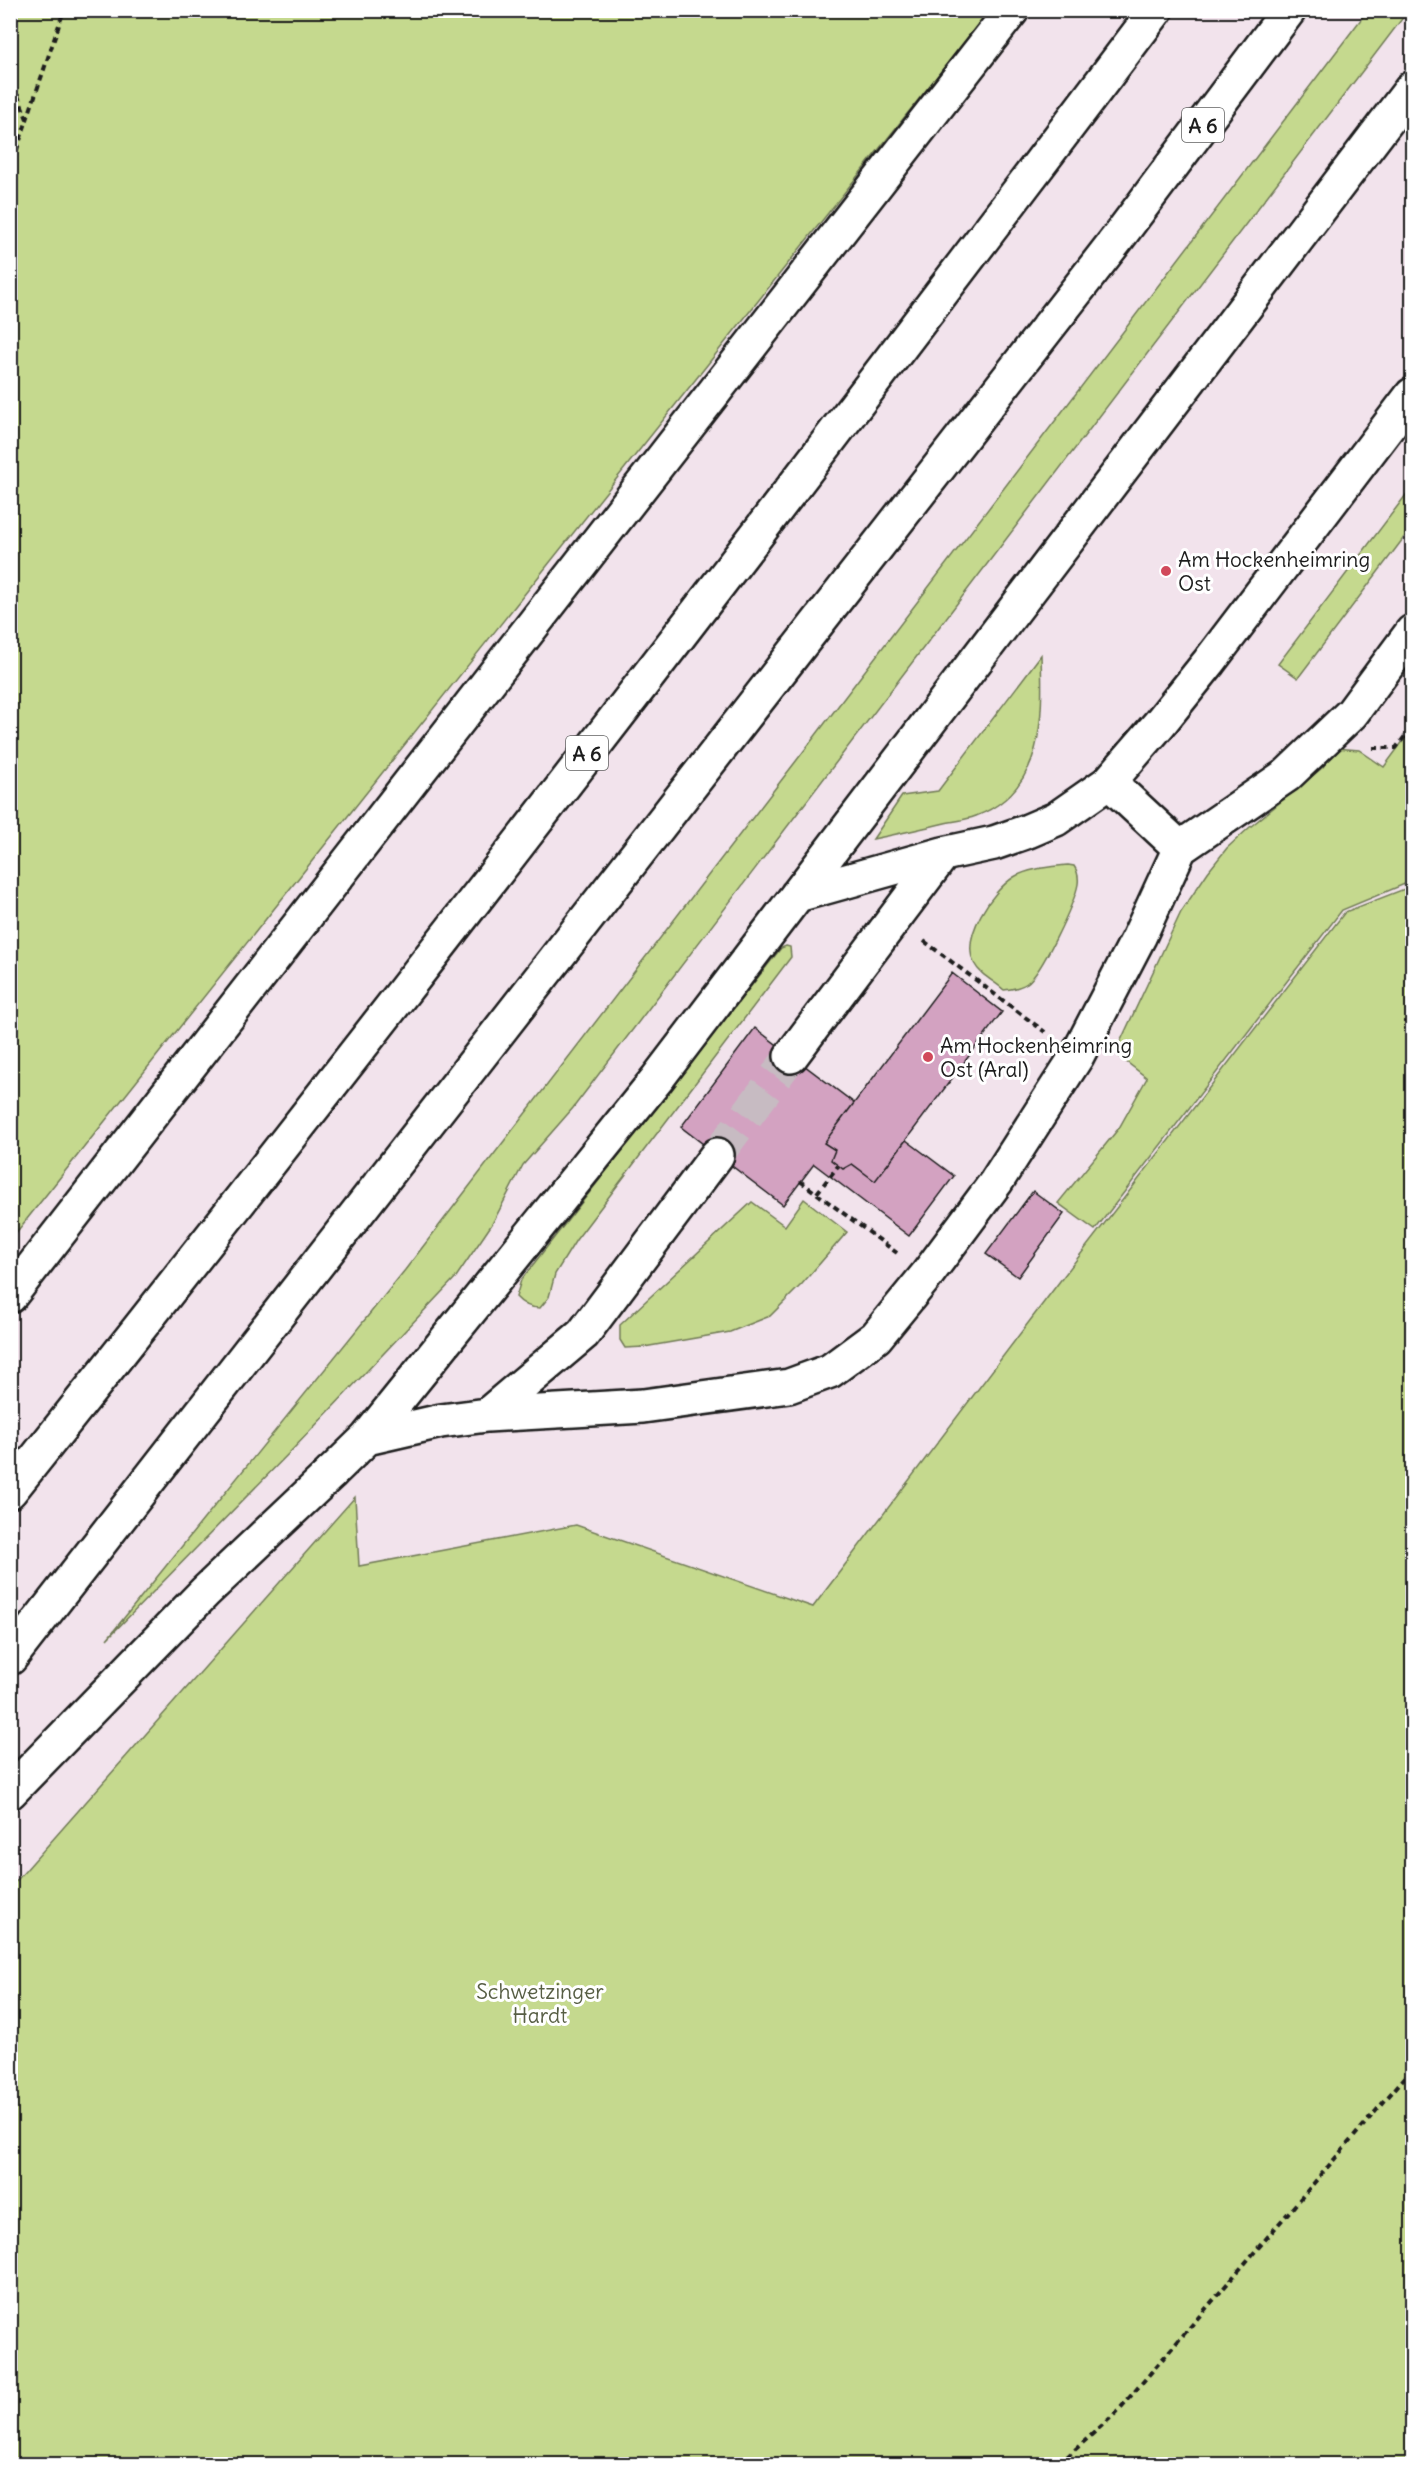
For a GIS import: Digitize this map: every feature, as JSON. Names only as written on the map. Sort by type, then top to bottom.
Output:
[{"type":"main road","points":[[10,1296],[1012,10]]},
{"type":"main road","name":"A 6","points":[[10,1491],[126,1346],[622,708],[1156,10]]},
{"type":"main road","name":"A 6","points":[[10,1658],[1117,239],[1289,10]]},
{"type":"main road","points":[[10,1792],[205,1592],[367,1438],[650,1088],[1413,88]]},
{"type":"main road","points":[[797,896],[943,854],[994,843],[1028,831],[1056,819],[1109,782],[1161,723],[1202,671],[1413,394]]},
{"type":"main road","points":[[367,1438],[441,1421],[487,1415],[643,1406],[789,1386],[830,1371],[876,1337],[926,1276],[996,1182],[1077,1056],[1138,937],[1180,848],[1287,776],[1352,713],[1413,632]]},
{"type":"main road","points":[[1109,782],[1180,848]]},
{"type":"main road","points":[[791,1056],[943,854]]},
{"type":"main road","points":[[487,1415],[583,1334],[717,1155]]},
{"type":"path","points":[[10,170],[64,10]]},
{"type":"path","points":[[10,75],[27,119]]},
{"type":"path","points":[[895,918],[1077,1056]]},
{"type":"path","points":[[817,1193],[838,1166]]},
{"type":"path","points":[[800,1181],[926,1276]]},
{"type":"path","points":[[1059,2464],[1117,2412],[1413,2069]]},
{"type":"green space","points":[[1368,10],[1408,11],[573,1108],[523,1165],[492,1224],[456,1277],[294,1448],[107,1639],[405,1270]]},
{"type":"green space","points":[[10,11],[989,11],[11,1239]]},
{"type":"green space","points":[[1412,487],[1412,527],[1298,678],[1278,664]]},
{"type":"green space","points":[[1041,655],[1040,726],[1027,770],[1016,789],[999,804],[976,816],[873,839],[902,796],[938,791]]},
{"type":"green space","points":[[1412,729],[1412,881],[1342,910],[1095,1230],[1058,1203],[1119,1128],[1147,1078],[1115,1053],[1181,912],[1227,848],[1323,767],[1336,748],[1359,750],[1384,767]]},
{"type":"green space","points":[[1074,866],[1078,875],[1078,884],[1057,937],[1027,983],[1004,990],[983,974],[974,963],[971,952],[972,940],[981,915],[988,903],[1014,877],[1033,870]]},
{"type":"green space","name":"Schwetzinger Hardt","points":[[1412,886],[1412,2464],[11,2464],[11,1887],[355,1497],[359,1566],[576,1525],[813,1607],[1060,1281],[1345,912]]},
{"type":"green space","points":[[790,947],[791,957],[576,1240],[555,1274],[549,1297],[540,1308],[530,1307],[521,1302],[516,1297],[521,1280],[781,948]]},
{"type":"green space","points":[[804,1199],[847,1232],[802,1284],[770,1316],[730,1332],[644,1347],[625,1348],[620,1340],[620,1325],[752,1202],[785,1226]]},
{"type":"building","name":"Am Hockenheimring Ost (Aral)","points":[[952,973],[1002,1012],[875,1181],[852,1164],[843,1169],[831,1160],[835,1150],[824,1143]]},
{"type":"building","points":[[755,1028],[854,1103],[824,1143],[835,1150],[831,1160],[843,1169],[852,1164],[875,1181],[906,1140],[954,1176],[909,1236],[814,1164],[783,1205],[681,1127]]},
{"type":"building","points":[[1033,1191],[1064,1214],[1018,1277],[986,1254]]},
{"type":"tunnel","points":[[717,1155],[791,1056]]},
{"type":"place","name":"Am Hockenheimring Ost","points":[[1166,571]]},
{"type":"place","name":"Am Hockenheimring Ost (Aral)","points":[[928,1057]]}]
